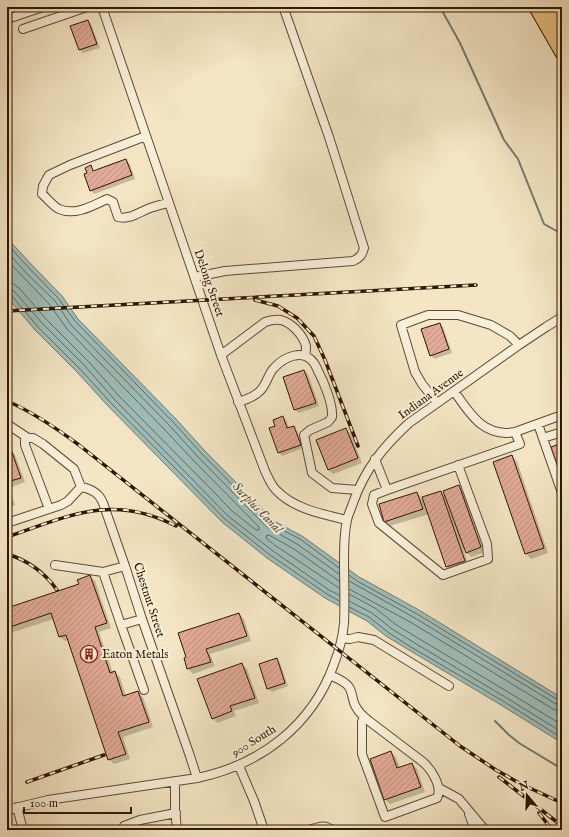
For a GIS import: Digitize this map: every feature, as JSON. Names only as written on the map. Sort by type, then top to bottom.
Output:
[{"type":"highway","points":[[535,7],[562,54]]},
{"type":"highway","points":[[548,7],[562,30]]},
{"type":"street","points":[[7,19],[42,7]]},
{"type":"street","points":[[23,29],[87,7]]},
{"type":"street","name":"Delong Street","points":[[102,7],[221,355],[264,471],[274,488],[292,503],[347,520]]},
{"type":"street","points":[[195,277],[225,271],[353,261],[358,259],[364,248],[329,137],[283,7]]},
{"type":"street","points":[[146,136],[70,165],[49,175],[43,186],[42,194],[58,208],[69,211],[81,211],[107,199],[113,202],[118,218],[124,219],[150,208],[169,203]]},
{"type":"street","points":[[437,403],[422,384],[415,372],[401,325],[428,314],[458,315],[491,325],[510,336],[519,345]]},
{"type":"street","name":"Indiana Avenue","points":[[347,520],[358,490],[370,467],[400,431],[409,423],[519,345],[562,317]]},
{"type":"street","points":[[221,355],[265,322],[280,320],[287,322],[303,339],[306,348],[305,356]]},
{"type":"street","points":[[238,402],[260,392],[274,368],[284,359],[295,355],[305,356],[313,362],[321,377],[333,410],[332,417],[328,422],[310,430],[304,436],[312,473],[332,488],[358,490]]},
{"type":"street","points":[[454,391],[471,415],[480,424],[491,430],[509,433],[516,432],[562,416]]},
{"type":"street","points":[[7,424],[28,438],[33,438],[43,444],[74,469],[81,487],[68,501],[61,505],[7,523]]},
{"type":"street","points":[[538,424],[562,493]]},
{"type":"street","points":[[458,465],[487,544],[488,559],[443,575],[379,523],[372,504],[374,495],[458,465],[520,444],[516,432]]},
{"type":"street","points":[[543,438],[562,432]]},
{"type":"street","points":[[28,438],[25,440],[26,445],[48,509]]},
{"type":"street","points":[[376,459],[387,490]]},
{"type":"street","name":"Chestnut Street","points":[[81,487],[94,490],[101,498],[197,778]]},
{"type":"street","name":"900 South","points":[[7,810],[48,800],[197,778],[218,773],[239,766],[260,755],[288,734],[305,716],[319,696],[330,675],[342,638],[344,622],[344,540],[347,520]]},
{"type":"street","points":[[55,565],[103,572],[125,566]]},
{"type":"street","points":[[103,572],[144,690]]},
{"type":"street","points":[[121,625],[142,619]]},
{"type":"street","points":[[342,638],[350,639],[358,637],[374,640],[449,686]]},
{"type":"street","points":[[330,675],[348,686],[356,707],[364,717],[430,768],[439,788],[440,793],[438,798],[384,817],[362,754],[362,722],[364,717]]},
{"type":"street","points":[[239,766],[254,801],[264,830]]},
{"type":"street","points":[[175,781],[177,830]]},
{"type":"street","points":[[439,788],[459,798],[485,830]]},
{"type":"street","points":[[17,807],[24,830]]},
{"type":"street","points":[[468,809],[475,830]]},
{"type":"street","points":[[123,830],[124,826],[140,820],[176,813]]},
{"type":"street","points":[[309,830],[318,826],[328,827],[332,830]]},
{"type":"water","name":"Surplus Canal","points":[[7,238],[62,296],[78,319],[274,521],[302,536],[359,577],[419,610],[562,698],[562,743],[386,636],[367,621],[325,598],[267,558],[222,522],[35,330],[7,297]]},
{"type":"building","points":[[88,20],[97,44],[79,50],[70,26]]},
{"type":"building","points":[[126,159],[132,175],[90,191],[84,174],[87,173],[85,168],[91,165],[93,171]]},
{"type":"building","points":[[440,323],[449,349],[430,356],[421,329]]},
{"type":"building","points":[[304,370],[316,403],[294,410],[283,377]]},
{"type":"building","points":[[283,416],[287,428],[294,426],[301,445],[278,453],[269,428],[275,426],[273,420]]},
{"type":"building","points":[[346,428],[358,458],[328,470],[316,440]]},
{"type":"building","points":[[562,443],[562,476],[561,476],[551,447]]},
{"type":"building","points":[[11,449],[21,478],[7,482],[7,450]]},
{"type":"building","points":[[512,455],[544,548],[525,554],[493,462]]},
{"type":"building","points":[[459,485],[481,547],[466,553],[443,491]]},
{"type":"building","points":[[7,489],[11,500],[7,502]]},
{"type":"building","points":[[441,491],[465,561],[446,567],[422,497]]},
{"type":"building","points":[[417,492],[423,509],[384,522],[379,504]]},
{"type":"building","name":"Eaton Metals","points":[[90,575],[107,623],[95,627],[110,673],[115,671],[123,696],[138,691],[149,722],[118,732],[126,754],[108,760],[66,635],[59,637],[51,613],[7,628],[7,608],[79,584],[77,580]]},
{"type":"building","points":[[239,613],[247,636],[206,649],[211,662],[187,669],[184,658],[186,657],[178,633]]},
{"type":"building","points":[[277,658],[285,683],[267,689],[259,664]]},
{"type":"building","points":[[242,663],[255,698],[230,706],[232,711],[212,719],[197,679]]},
{"type":"building","points":[[391,751],[397,768],[412,763],[421,787],[384,800],[370,759]]},
{"type":"waterway","points":[[440,7],[460,43],[504,140],[518,159],[544,224],[562,234]]},
{"type":"waterway","points":[[495,721],[519,743],[562,769]]},
{"type":"railway","points":[[7,311],[476,285]]},
{"type":"railway","points":[[255,300],[278,306],[297,318],[314,336],[325,360],[358,446]]},
{"type":"railway","points":[[7,401],[26,410],[62,432],[460,746],[496,770],[521,784],[562,803]]},
{"type":"railway","points":[[7,537],[71,516],[91,511],[111,509],[131,511],[153,516],[176,526]]},
{"type":"railway","points":[[7,554],[22,560],[35,568],[47,578],[57,590]]},
{"type":"railway","points":[[27,782],[104,755]]},
{"type":"railway","points":[[499,777],[562,826]]},
{"type":"railway","points":[[539,813],[552,830]]},
{"type":"place","name":"Eaton Metals","points":[[89,654]]}]
